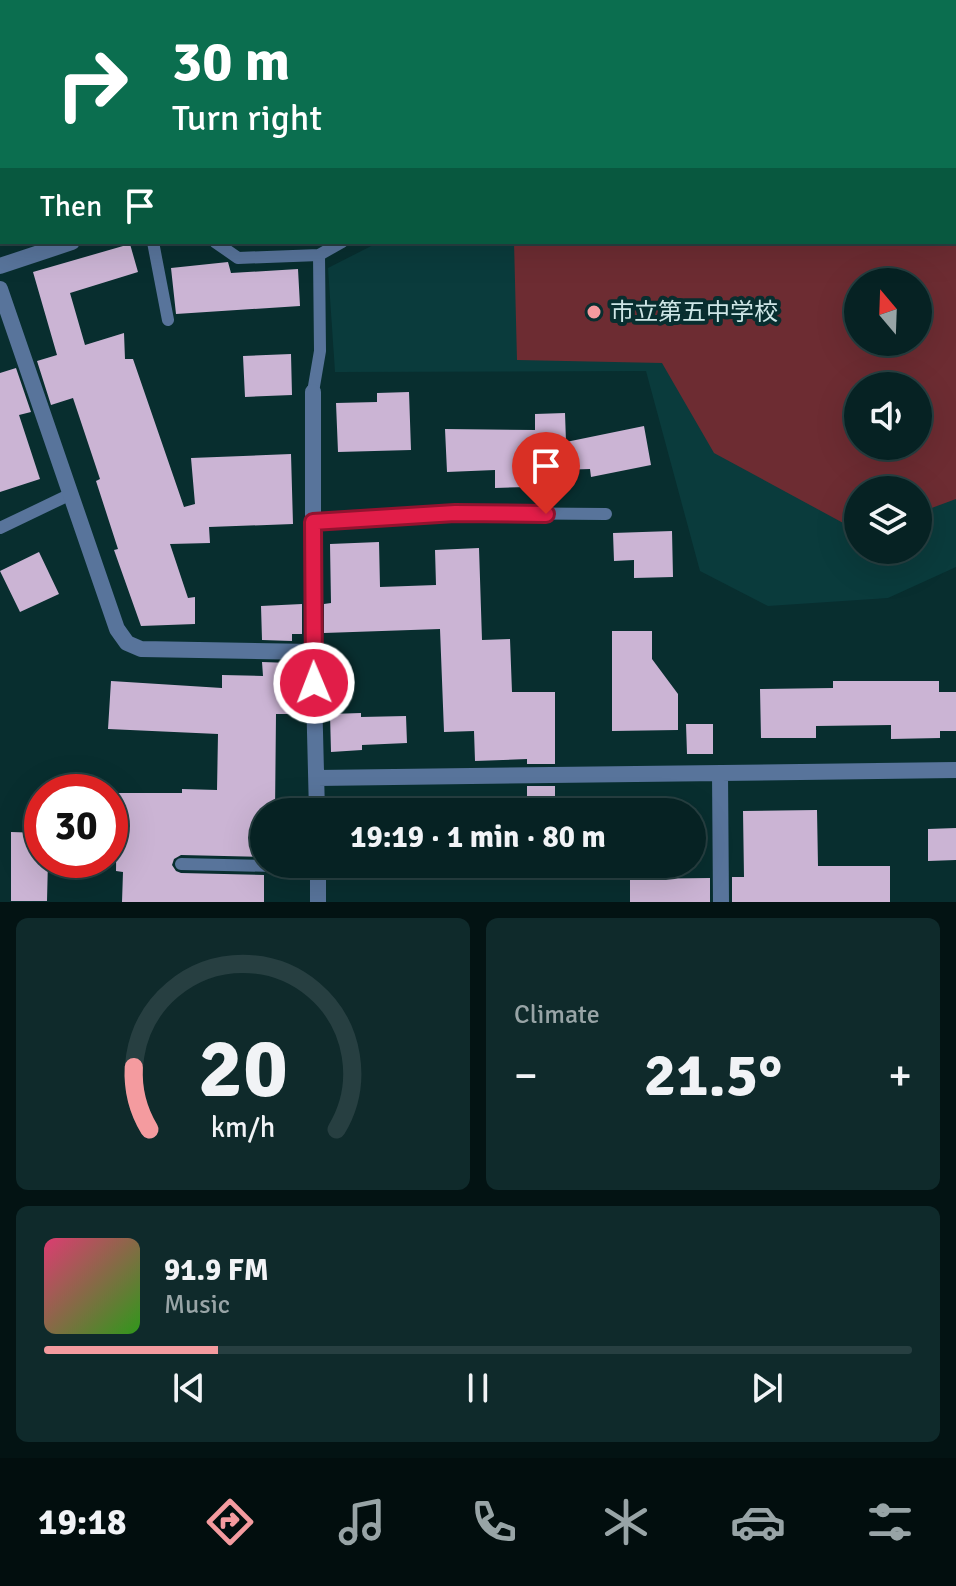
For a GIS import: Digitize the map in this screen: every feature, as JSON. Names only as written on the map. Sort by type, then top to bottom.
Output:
[{"type":"street","points":[[0,266],[66,244]]},
{"type":"street","points":[[0,289],[117,629],[127,643],[141,649],[313,652]]},
{"type":"street","points":[[313,392],[313,652],[317,798]]},
{"type":"street","points":[[317,778],[956,770]]},
{"type":"street","points":[[720,773],[721,902]]},
{"type":"street","points":[[318,878],[318,902]]},
{"type":"lane","points":[[153,244],[168,320]]},
{"type":"lane","points":[[218,244],[238,258],[319,255],[338,244]]},
{"type":"lane","points":[[313,392],[320,351],[319,255]]},
{"type":"lane","points":[[0,528],[71,494]]},
{"type":"lane","points":[[313,522],[455,513],[606,514]]},
{"type":"lane","points":[[181,864],[250,865]]},
{"type":"shaded area","name":"市立第五中学校","points":[[375,244],[956,244],[956,567],[888,598],[768,606],[700,571],[646,371],[335,372],[328,268]]},
{"type":"shaded area","points":[[514,244],[956,244],[956,499],[932,508],[932,476],[844,476],[844,523],[714,453],[662,363],[517,360]]},
{"type":"building","points":[[130,244],[138,272],[70,293],[85,345],[124,333],[125,359],[133,359],[184,507],[195,504],[191,458],[291,454],[293,524],[209,527],[210,543],[170,544],[188,598],[195,597],[195,624],[141,626],[114,550],[118,549],[96,481],[100,479],[73,398],[51,405],[37,361],[57,355],[33,272]]},
{"type":"building","points":[[228,262],[231,273],[298,269],[300,306],[176,314],[171,268]]},
{"type":"building","points":[[291,354],[292,395],[245,397],[243,356]]},
{"type":"building","points":[[16,368],[31,412],[19,415],[40,479],[0,492],[0,373]]},
{"type":"building","points":[[409,392],[411,450],[338,452],[336,403],[377,402],[377,393]]},
{"type":"building","points":[[565,413],[566,442],[644,426],[651,465],[591,477],[590,469],[526,471],[527,487],[495,488],[495,470],[447,472],[445,429],[535,430],[535,414]]},
{"type":"building","points":[[672,531],[673,577],[634,578],[634,560],[614,561],[613,533]]},
{"type":"building","points":[[379,542],[380,587],[436,585],[435,550],[479,548],[482,640],[510,639],[512,692],[555,692],[555,764],[527,764],[527,759],[475,761],[474,731],[444,732],[440,629],[324,633],[324,604],[331,603],[330,544]]},
{"type":"building","points":[[39,552],[59,594],[20,612],[0,571]]},
{"type":"building","points":[[302,604],[302,634],[292,634],[292,641],[262,640],[261,606]]},
{"type":"building","points":[[612,631],[652,631],[652,659],[678,694],[678,730],[612,731]]},
{"type":"building","points":[[262,662],[291,663],[291,714],[276,714],[275,798],[250,798],[250,857],[181,855],[174,859],[172,865],[181,873],[250,875],[250,878],[264,878],[264,902],[122,902],[123,878],[128,878],[128,793],[217,790],[218,734],[108,729],[111,681],[222,688],[222,675],[263,676]]},
{"type":"building","points":[[833,681],[939,681],[939,692],[956,692],[956,731],[940,731],[940,738],[891,739],[891,725],[816,726],[816,738],[761,738],[760,689],[833,688]]},
{"type":"building","points":[[361,713],[361,717],[406,716],[407,743],[362,745],[362,750],[331,752],[330,714]]},
{"type":"building","points":[[686,724],[713,724],[713,754],[687,754]]},
{"type":"building","points":[[527,786],[555,786],[555,798],[527,798]]},
{"type":"building","points":[[817,810],[818,866],[890,866],[890,902],[732,902],[732,877],[744,877],[743,811]]},
{"type":"building","points":[[956,828],[956,860],[928,861],[928,829]]},
{"type":"building","points":[[11,832],[24,832],[24,878],[48,878],[47,901],[11,901]]},
{"type":"building","points":[[710,878],[710,902],[630,902],[630,879]]},
{"type":"place","name":"市立第五中学校","points":[[594,312]]},
{"type":"route","points":[[314,683],[313,522],[455,513],[546,514]]}]
